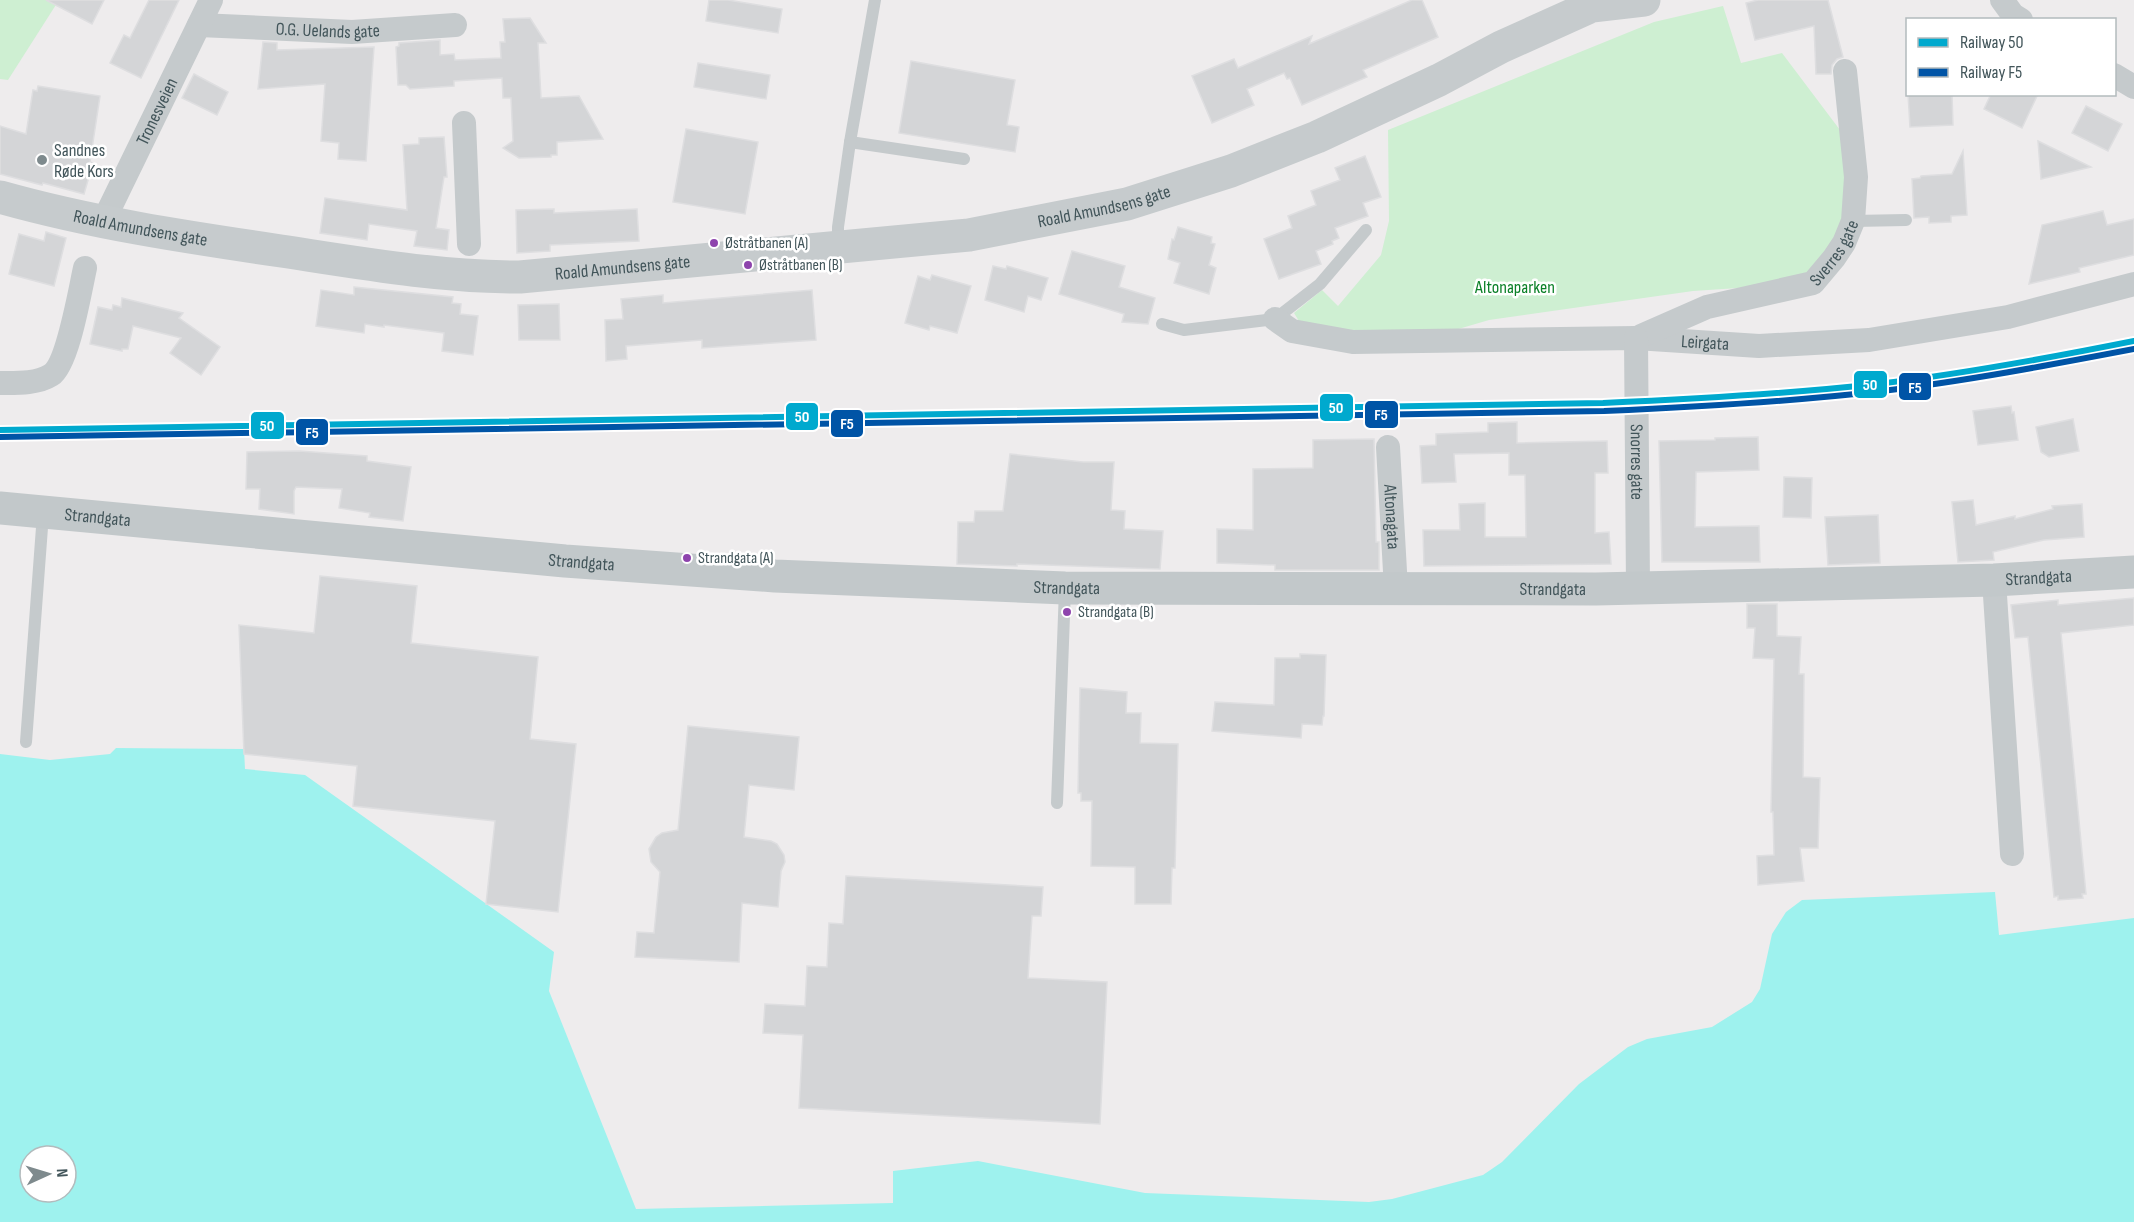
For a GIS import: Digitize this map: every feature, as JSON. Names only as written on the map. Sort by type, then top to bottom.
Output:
[{"type":"main road","name":"Strandgata","points":[[0,508],[577,562],[775,576],[1065,588],[1638,587],[1994,580],[2134,572]]},
{"type":"street","name":"Tronesveien","points":[[103,222],[211,0]]},
{"type":"street","name":"Roald Amundsens gate","points":[[0,197],[103,222],[412,271],[482,277],[520,277],[969,235],[1127,204],[1222,174],[1317,138],[1438,80],[1511,62],[1599,26],[1646,0]]},
{"type":"street","points":[[2002,0],[2013,15],[2018,18]]},
{"type":"street","name":"O.G. Uelands gate","points":[[199,25],[352,32],[455,25]]},
{"type":"street","name":"Sverres gate","points":[[1636,338],[1707,307],[1813,283],[1844,243],[1853,221],[1856,177],[1845,71]]},
{"type":"street","points":[[2116,76],[2134,87]]},
{"type":"street","points":[[464,123],[469,244]]},
{"type":"street","points":[[0,383],[33,381],[50,375],[59,368],[67,348],[85,268]]},
{"type":"street","name":"Leirgata","points":[[1275,319],[1292,330],[1353,342],[1636,338],[1759,346],[1869,340],[2008,317],[2134,284]]},
{"type":"street","name":"Snorres gate","points":[[1636,338],[1638,587]]},
{"type":"street","name":"Altonagata","points":[[1388,447],[1396,589]]},
{"type":"street","points":[[1994,580],[2012,854]]},
{"type":"lane","points":[[838,248],[838,227],[850,142],[875,0]]},
{"type":"lane","points":[[850,142],[964,159]]},
{"type":"lane","points":[[1853,221],[1906,220]]},
{"type":"lane","points":[[1162,324],[1184,330],[1275,319],[1320,284],[1366,230]]},
{"type":"lane","points":[[26,742],[43,513]]},
{"type":"lane","points":[[1057,803],[1065,588]]},
{"type":"green space","points":[[0,0],[59,0],[8,80],[0,79]]},
{"type":"green space","name":"Altonaparken","points":[[1723,6],[1741,63],[1782,53],[1843,134],[1847,172],[1844,224],[1828,254],[1797,284],[1693,291],[1489,320],[1431,337],[1302,326],[1294,313],[1322,290],[1338,306],[1381,255],[1389,221],[1388,130],[1654,22]]},
{"type":"water","points":[[116,748],[244,749],[245,769],[305,775],[554,952],[549,991],[636,1209],[893,1203],[893,1171],[978,1161],[1145,1193],[1369,1202],[1392,1199],[1483,1175],[1502,1162],[1579,1084],[1628,1047],[1647,1039],[1712,1027],[1752,1002],[1760,989],[1772,934],[1786,912],[1802,900],[1995,892],[1999,935],[2134,918],[2134,1222],[0,1222],[0,754],[50,760],[110,754]]},
{"type":"building","points":[[46,0],[104,0],[92,24]]},
{"type":"building","points":[[149,0],[179,0],[141,78],[110,63],[124,35],[130,38]]},
{"type":"building","points":[[709,0],[728,0],[782,9],[778,33],[706,21]]},
{"type":"building","points":[[1412,0],[1422,0],[1438,37],[1363,70],[1367,77],[1302,105],[1290,78],[1287,79],[1284,73],[1247,89],[1254,105],[1212,123],[1192,76],[1234,59],[1238,68],[1312,36],[1309,44]]},
{"type":"building","points":[[1758,0],[1828,0],[1843,57],[1837,59],[1832,65],[1831,74],[1816,74],[1814,26],[1755,40],[1746,3]]},
{"type":"building","points":[[530,18],[546,43],[538,43],[541,98],[579,96],[603,139],[557,142],[557,155],[519,158],[503,148],[513,141],[511,98],[503,98],[502,78],[454,81],[454,86],[410,89],[406,85],[398,85],[396,47],[399,43],[440,40],[440,55],[454,54],[455,60],[501,58],[500,42],[505,42],[503,19]]},
{"type":"building","points":[[263,42],[277,43],[277,50],[374,47],[366,161],[338,159],[339,143],[321,141],[325,84],[258,89]]},
{"type":"building","points":[[911,61],[1015,80],[1007,125],[1019,127],[1015,152],[899,133]]},
{"type":"building","points":[[698,63],[770,75],[766,99],[694,87]]},
{"type":"building","points":[[194,74],[228,92],[217,115],[182,98]]},
{"type":"building","points":[[38,86],[100,96],[90,162],[93,163],[84,194],[0,174],[0,126],[26,134],[33,90],[37,91]]},
{"type":"building","points":[[1908,96],[1952,96],[1953,125],[1910,127]]},
{"type":"building","points":[[1990,96],[2037,96],[2022,128],[1984,109]]},
{"type":"building","points":[[2086,106],[2122,124],[2108,151],[2072,133]]},
{"type":"building","points":[[686,129],[758,142],[745,214],[673,202]]},
{"type":"building","points":[[444,137],[447,177],[444,177],[436,228],[449,230],[447,250],[414,246],[417,231],[369,224],[367,240],[320,233],[325,198],[407,210],[403,145],[419,144],[419,138]]},
{"type":"building","points":[[2038,141],[2091,167],[2041,179]]},
{"type":"building","points":[[1963,151],[1967,215],[1951,216],[1951,222],[1929,223],[1929,217],[1914,218],[1912,179],[1921,176],[1952,174]]},
{"type":"building","points":[[1365,156],[1381,197],[1363,203],[1368,216],[1335,228],[1339,238],[1332,241],[1333,244],[1316,251],[1321,264],[1279,279],[1264,239],[1292,228],[1288,216],[1316,205],[1311,191],[1340,180],[1335,168]]},
{"type":"building","points":[[554,209],[554,213],[637,209],[639,241],[550,245],[550,251],[517,253],[516,210]]},
{"type":"building","points":[[2103,211],[2107,225],[2134,219],[2134,255],[2079,268],[2080,272],[2029,284],[2042,225]]},
{"type":"building","points":[[1178,227],[1212,237],[1211,243],[1215,244],[1209,265],[1216,268],[1209,294],[1174,283],[1180,263],[1168,259],[1172,239],[1174,240]]},
{"type":"building","points":[[46,232],[66,238],[54,286],[9,274],[19,234],[44,241]]},
{"type":"building","points":[[1072,251],[1125,266],[1119,287],[1155,298],[1148,324],[1122,322],[1124,314],[1059,294]]},
{"type":"building","points":[[993,266],[1006,269],[1007,266],[1048,278],[1041,300],[1028,296],[1024,312],[985,300]]},
{"type":"building","points":[[932,275],[971,286],[957,333],[930,326],[929,330],[905,323],[918,276],[930,280]]},
{"type":"building","points":[[354,287],[453,297],[452,303],[461,304],[460,314],[478,316],[473,355],[442,351],[444,333],[384,325],[384,327],[365,324],[364,333],[316,326],[321,290],[354,295]]},
{"type":"building","points":[[812,290],[816,340],[702,348],[702,340],[626,346],[627,359],[606,361],[605,320],[623,319],[621,299],[663,295],[663,303]]},
{"type":"building","points":[[122,298],[183,313],[179,318],[220,347],[201,375],[170,353],[181,338],[133,326],[128,349],[122,349],[122,351],[90,344],[98,307],[112,310],[113,305],[121,307]]},
{"type":"building","points":[[559,304],[560,340],[519,340],[518,305]]},
{"type":"building","points":[[2011,406],[2018,440],[1978,445],[1973,411]]},
{"type":"building","points":[[2073,419],[2079,451],[2049,457],[2041,452],[2036,427]]},
{"type":"building","points":[[1517,422],[1517,443],[1607,441],[1608,473],[1595,473],[1595,533],[1609,532],[1611,564],[1424,566],[1423,530],[1460,530],[1459,504],[1485,503],[1485,537],[1526,537],[1525,475],[1509,475],[1509,453],[1454,454],[1456,482],[1422,483],[1420,446],[1436,445],[1436,434],[1488,432],[1488,423]]},
{"type":"building","points":[[1758,437],[1759,470],[1696,472],[1695,527],[1759,526],[1760,562],[1662,562],[1659,441]]},
{"type":"building","points":[[1374,439],[1376,542],[1379,542],[1379,570],[1275,570],[1275,565],[1217,563],[1217,529],[1253,530],[1253,469],[1313,468],[1313,440]]},
{"type":"building","points":[[299,451],[367,456],[367,461],[411,467],[403,521],[369,517],[370,513],[339,508],[342,489],[296,487],[294,514],[259,509],[260,489],[246,489],[247,452]]},
{"type":"building","points":[[1010,454],[1083,462],[1114,462],[1111,510],[1125,511],[1124,529],[1163,531],[1160,569],[957,564],[958,522],[974,522],[975,511],[1003,511]]},
{"type":"building","points":[[1784,477],[1812,478],[1811,518],[1783,517]]},
{"type":"building","points":[[1973,500],[1976,525],[2015,516],[2015,519],[2053,509],[2052,506],[2082,504],[2084,537],[2044,540],[1993,552],[1994,560],[1958,562],[1952,502]]},
{"type":"building","points":[[1878,515],[1880,563],[1828,565],[1825,517]]},
{"type":"building","points":[[320,576],[417,586],[411,643],[538,657],[530,739],[576,744],[558,912],[486,904],[495,821],[353,806],[357,766],[244,754],[239,625],[314,633]]},
{"type":"building","points":[[2134,598],[2134,625],[2061,633],[2086,894],[2082,894],[2083,898],[2058,900],[2058,896],[2054,897],[2028,637],[2015,638],[2011,605],[2058,600],[2058,605]]},
{"type":"building","points":[[1747,604],[1777,604],[1777,636],[1801,637],[1799,674],[1804,674],[1803,777],[1820,778],[1818,848],[1800,848],[1804,881],[1758,885],[1757,856],[1774,855],[1773,812],[1771,812],[1774,659],[1753,658],[1755,628],[1747,628]]},
{"type":"building","points":[[1300,654],[1326,655],[1322,725],[1302,724],[1301,738],[1212,731],[1215,702],[1274,705],[1275,658],[1300,658]]},
{"type":"building","points":[[1080,688],[1127,692],[1126,713],[1141,713],[1140,743],[1178,744],[1175,868],[1172,868],[1171,904],[1135,904],[1135,867],[1091,866],[1092,801],[1081,801],[1081,793],[1078,793]]},
{"type":"building","points":[[688,726],[799,737],[794,790],[749,785],[744,837],[777,844],[784,855],[785,862],[781,871],[778,907],[742,903],[739,962],[635,957],[637,932],[654,933],[660,872],[651,862],[649,849],[656,837],[662,833],[678,830]]},
{"type":"building","points":[[846,876],[1043,887],[1041,916],[1032,916],[1028,978],[1107,982],[1100,1124],[799,1108],[803,1035],[763,1033],[765,1004],[805,1006],[807,966],[827,967],[829,923],[843,924]]},
{"type":"rail line","name":"50","points":[[0,430],[1603,403],[1740,396],[1877,384],[2006,365],[2134,341]]},
{"type":"rail line","name":"F5","points":[[0,437],[1604,411],[1743,404],[1882,391],[1976,378],[2134,349]]},
{"type":"place","name":"Sandnes Røde Kors","points":[[42,160]]},
{"type":"place","name":"Østråtbanen (A)","points":[[714,243]]},
{"type":"place","name":"Østråtbanen (B)","points":[[748,265]]},
{"type":"place","name":"Strandgata (A)","points":[[687,558]]},
{"type":"place","name":"Strandgata (B)","points":[[1067,612]]}]
